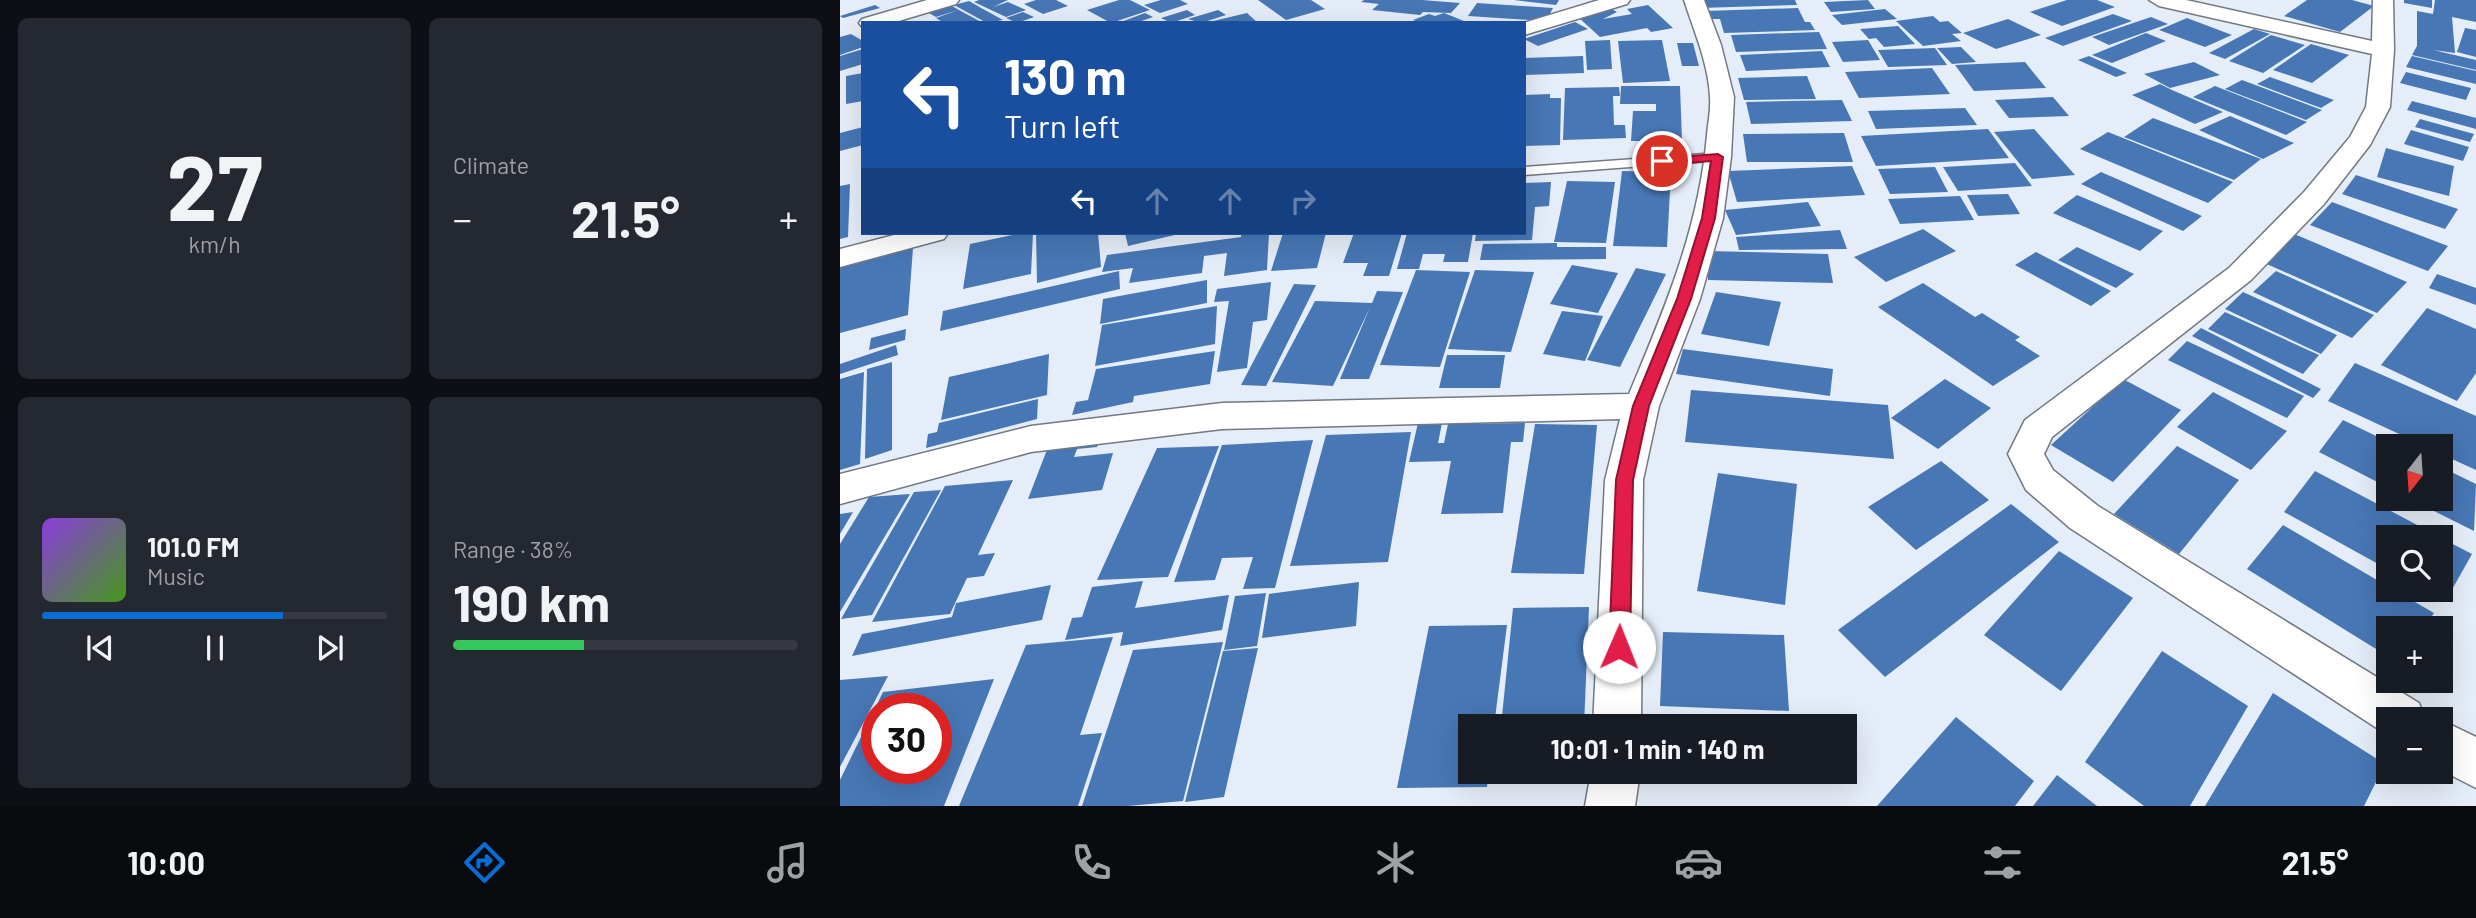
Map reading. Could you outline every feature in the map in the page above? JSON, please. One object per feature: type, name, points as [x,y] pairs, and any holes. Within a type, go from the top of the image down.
[{"type":"street","points":[[875,21],[949,0]]},
{"type":"street","points":[[1526,28],[1620,0]]},
{"type":"street","points":[[1618,714],[1624,480],[1641,406],[1684,299],[1705,229],[1718,157],[1722,97],[1710,45],[1695,0]]},
{"type":"street","points":[[2159,0],[2383,50]]},
{"type":"street","points":[[2383,0],[2383,50],[2378,107],[2361,139],[2314,198],[2240,274],[2038,429],[2026,454],[2039,480],[2084,517],[2383,707]]},
{"type":"street","points":[[840,258],[926,235]]},
{"type":"street","points":[[840,489],[1031,439],[1222,416],[1641,406]]},
{"type":"street","points":[[2453,750],[2476,764]]},
{"type":"street","points":[[1610,806],[1614,784]]},
{"type":"lane","points":[[1526,171],[1718,157]]},
{"type":"building","points":[[1008,0],[993,7],[1008,2],[1026,10],[1006,17],[974,2]]},
{"type":"building","points":[[1036,0],[1056,0],[1068,6],[1043,14],[1024,4]]},
{"type":"building","points":[[1119,0],[1130,0],[1150,10],[1117,21],[1107,21],[1087,10]]},
{"type":"building","points":[[1161,0],[1180,0],[1188,4],[1160,13],[1144,5]]},
{"type":"building","points":[[1258,0],[1311,0],[1325,9],[1286,20]]},
{"type":"building","points":[[1514,0],[1559,0],[1556,5]]},
{"type":"building","points":[[1698,0],[1795,0],[1797,5],[1700,8]]},
{"type":"building","points":[[1868,0],[1875,9],[1831,12],[1824,2]]},
{"type":"building","points":[[2067,0],[2097,0],[2115,7],[2062,26],[2030,12]]},
{"type":"building","points":[[2307,0],[2352,0],[2374,6],[2340,32],[2284,16]]},
{"type":"building","points":[[2404,0],[2432,0],[2432,8],[2404,3]]},
{"type":"building","points":[[2435,0],[2476,0],[2476,22],[2452,17],[2455,53],[2433,50],[2476,60],[2476,70],[2412,55],[2417,46],[2417,11],[2433,14]]},
{"type":"building","points":[[969,1],[1003,20],[983,21],[954,5]]},
{"type":"building","points":[[1361,2],[1460,3],[1451,13],[1423,12],[1420,15],[1372,10],[1379,4]]},
{"type":"building","points":[[1477,3],[1553,8],[1546,21],[1468,16]]},
{"type":"building","points":[[875,5],[880,8],[843,18],[840,16]]},
{"type":"building","points":[[1648,5],[1673,28],[1651,32],[1647,28],[1600,37],[1578,17],[1608,7],[1617,12],[1603,19],[1632,14],[1627,9]]},
{"type":"building","points":[[952,6],[979,21],[941,21],[936,18],[958,10],[936,17],[929,13]]},
{"type":"building","points":[[1798,8],[1805,22],[1810,22],[1815,30],[1724,33],[1720,19],[1708,19],[1705,11]]},
{"type":"building","points":[[1885,9],[1897,19],[1842,25],[1832,15]]},
{"type":"building","points":[[1187,10],[1195,15],[1177,21],[1161,18]]},
{"type":"building","points":[[1218,10],[1226,15],[1207,21],[1188,19]]},
{"type":"building","points":[[1023,12],[1034,17],[1023,21],[1006,18]]},
{"type":"building","points":[[1145,13],[1153,17],[1142,21],[1123,21]]},
{"type":"building","points":[[1247,13],[1256,21],[1213,21]]},
{"type":"building","points":[[1444,13],[1464,21],[1413,20],[1429,14],[1435,16]]},
{"type":"building","points":[[2113,14],[2132,21],[2063,46],[2045,38]]},
{"type":"building","points":[[1933,16],[1940,22],[1948,21],[1962,33],[1952,34],[1961,41],[1923,46],[1896,21]]},
{"type":"building","points":[[2151,17],[2168,24],[2109,45],[2092,37]]},
{"type":"building","points":[[2187,18],[2232,35],[2205,47],[2159,30]]},
{"type":"building","points":[[2008,19],[2041,35],[1996,49],[1963,33]]},
{"type":"building","points":[[1575,22],[1588,29],[1538,46],[1526,38]]},
{"type":"building","points":[[1898,26],[1915,44],[1884,47],[1876,38],[1869,39],[1860,29]]},
{"type":"building","points":[[2465,28],[2476,30],[2476,57],[2457,52]]},
{"type":"building","points":[[2254,29],[2270,34],[2225,59],[2209,53]]},
{"type":"building","points":[[1819,32],[1827,49],[1736,52],[1731,35]]},
{"type":"building","points":[[2146,33],[2166,41],[2112,63],[2092,55]]},
{"type":"building","points":[[851,34],[861,40],[861,48],[840,55],[840,37]]},
{"type":"building","points":[[2271,35],[2305,45],[2263,73],[2229,61]]},
{"type":"building","points":[[1610,40],[1612,69],[1587,70],[1585,41]]},
{"type":"building","points":[[1662,40],[1670,81],[1623,83],[1618,41]]},
{"type":"building","points":[[1868,40],[1880,60],[1843,62],[1832,42]]},
{"type":"building","points":[[1677,43],[1693,43],[1699,66],[1682,66]]},
{"type":"building","points":[[2311,44],[2349,55],[2312,83],[2273,70]]},
{"type":"building","points":[[1961,47],[1976,62],[1952,64],[1937,48]]},
{"type":"building","points":[[1935,48],[1947,65],[1888,67],[1878,50]]},
{"type":"building","points":[[861,50],[861,65],[840,71],[840,56]]},
{"type":"building","points":[[1822,51],[1830,67],[1746,71],[1740,55]]},
{"type":"building","points":[[1583,56],[1584,73],[1526,75],[1526,58]]},
{"type":"building","points":[[2089,56],[2127,73],[2116,77],[2078,60]]},
{"type":"building","points":[[2412,56],[2476,71],[2476,84],[2406,67]]},
{"type":"building","points":[[2025,62],[2046,88],[1974,91],[1955,65]]},
{"type":"building","points":[[2194,62],[2220,75],[2170,88],[2144,74]]},
{"type":"building","points":[[1932,68],[1950,94],[1859,98],[1845,72]]},
{"type":"building","points":[[2406,72],[2471,88],[2466,100],[2400,83]]},
{"type":"building","points":[[861,73],[861,101],[846,104],[846,76]]},
{"type":"building","points":[[1807,76],[1816,99],[1744,100],[1738,78]]},
{"type":"building","points":[[2270,77],[2334,100],[2321,108],[2257,84]]},
{"type":"building","points":[[2242,80],[2322,110],[2306,120],[2225,89]]},
{"type":"building","points":[[2160,84],[2223,112],[2195,124],[2132,95]]},
{"type":"building","points":[[1621,86],[1680,86],[1682,141],[1631,141],[1633,111],[1656,111],[1656,104],[1620,104]]},
{"type":"building","points":[[2215,86],[2307,122],[2286,135],[2193,97]]},
{"type":"building","points":[[1619,87],[1620,96],[1613,96],[1614,125],[1625,125],[1626,138],[1563,140],[1565,88]]},
{"type":"building","points":[[1550,94],[1550,98],[1561,98],[1560,145],[1526,146],[1526,95]]},
{"type":"building","points":[[2053,97],[2069,116],[2009,118],[1995,100]]},
{"type":"building","points":[[1842,100],[1852,121],[1751,124],[1746,102]]},
{"type":"building","points":[[2412,101],[2476,118],[2476,129],[2407,110]]},
{"type":"building","points":[[1965,108],[1977,125],[1876,129],[1868,111]]},
{"type":"building","points":[[2230,116],[2294,143],[2263,159],[2199,130]]},
{"type":"building","points":[[2153,118],[2261,159],[2234,180],[2124,137]]},
{"type":"building","points":[[2420,119],[2474,134],[2470,142],[2415,127]]},
{"type":"building","points":[[861,128],[861,146],[840,151],[840,133]]},
{"type":"building","points":[[1988,129],[2009,158],[1876,166],[1861,136]]},
{"type":"building","points":[[2034,129],[2075,175],[2032,179],[1994,132]]},
{"type":"building","points":[[2411,130],[2469,147],[2463,161],[2404,144]]},
{"type":"building","points":[[2108,132],[2233,182],[2208,203],[2080,149]]},
{"type":"building","points":[[1844,133],[1853,162],[1747,162],[1743,134]]},
{"type":"building","points":[[2386,148],[2454,166],[2449,196],[2377,177]]},
{"type":"building","points":[[2015,163],[2032,186],[1958,191],[1943,167]]},
{"type":"building","points":[[1852,166],[1865,195],[1737,202],[1728,171]]},
{"type":"building","points":[[1935,167],[1948,192],[1890,194],[1878,169]]},
{"type":"building","points":[[1622,171],[1671,172],[1667,247],[1613,246]]},
{"type":"building","points":[[2101,172],[2202,216],[2183,231],[2081,184]]},
{"type":"building","points":[[2356,175],[2458,209],[2445,229],[2342,194]]},
{"type":"building","points":[[1567,181],[1615,182],[1606,243],[1554,242]]},
{"type":"building","points":[[1551,182],[1549,206],[1535,207],[1532,240],[1475,241],[1476,235],[1526,235],[1526,183]]},
{"type":"building","points":[[850,184],[848,237],[840,239],[840,186]]},
{"type":"building","points":[[2008,194],[2020,214],[1978,216],[1967,195]]},
{"type":"building","points":[[2077,195],[2163,231],[2140,251],[2053,213]]},
{"type":"building","points":[[1960,196],[1974,220],[1900,224],[1888,199]]},
{"type":"building","points":[[1808,202],[1821,226],[1736,235],[1725,210]]},
{"type":"building","points":[[2332,202],[2448,246],[2428,271],[2310,225]]},
{"type":"building","points":[[1923,229],[1956,251],[1886,282],[1854,257]]},
{"type":"building","points":[[1840,230],[1847,249],[1739,250],[1736,237]]},
{"type":"building","points":[[2292,233],[2407,282],[2377,313],[2260,261]]},
{"type":"building","points":[[1013,235],[1033,235],[1031,274],[963,289],[970,244]]},
{"type":"building","points":[[1036,235],[1098,235],[1101,267],[1037,283]]},
{"type":"building","points":[[1125,235],[1175,235],[1128,246]]},
{"type":"building","points":[[1269,235],[1267,270],[1224,276],[1227,253],[1204,256],[1202,273],[1129,283],[1133,268],[1102,272],[1107,255]]},
{"type":"building","points":[[1282,235],[1325,235],[1317,268],[1271,271]]},
{"type":"building","points":[[1353,235],[1401,235],[1389,276],[1363,276],[1368,263],[1343,263]]},
{"type":"building","points":[[1406,235],[1473,235],[1468,262],[1443,262],[1445,254],[1423,254],[1419,269],[1397,269]]},
{"type":"building","points":[[1557,243],[1557,247],[1606,247],[1606,259],[1480,260],[1483,244]]},
{"type":"building","points":[[2077,247],[2134,274],[2116,288],[2058,260]]},
{"type":"building","points":[[913,248],[908,315],[840,333],[840,265]]},
{"type":"building","points":[[1708,251],[1828,254],[1833,283],[1708,280]]},
{"type":"building","points":[[2036,252],[2111,291],[2091,306],[2015,265]]},
{"type":"building","points":[[1572,265],[1618,273],[1598,313],[1550,304]]},
{"type":"building","points":[[1636,268],[1666,274],[1620,367],[1587,360]]},
{"type":"building","points":[[1416,270],[1470,272],[1440,367],[1380,365]]},
{"type":"building","points":[[1475,270],[1534,272],[1511,352],[1448,349]]},
{"type":"building","points":[[1119,271],[1120,289],[940,331],[943,311]]},
{"type":"building","points":[[2276,271],[2374,315],[2352,338],[2253,292]]},
{"type":"building","points":[[2437,274],[2476,288],[2476,305],[2429,288]]},
{"type":"building","points":[[1207,280],[1207,303],[1100,324],[1103,299]]},
{"type":"building","points":[[1271,282],[1267,320],[1253,322],[1247,368],[1217,372],[1229,301],[1214,302],[1217,289]]},
{"type":"building","points":[[1923,283],[1975,317],[1982,313],[2020,337],[2015,340],[2040,356],[1993,386],[1878,307]]},
{"type":"building","points":[[1294,284],[1316,285],[1266,386],[1241,385]]},
{"type":"building","points":[[1377,291],[1403,292],[1369,379],[1340,379],[1370,307],[1333,386],[1272,382],[1315,301],[1372,303]]},
{"type":"building","points":[[1716,292],[1781,302],[1769,346],[1701,334]]},
{"type":"building","points":[[2243,292],[2337,335],[2321,354],[2225,309]]},
{"type":"building","points":[[1217,306],[1215,344],[1095,366],[1102,325]]},
{"type":"building","points":[[2427,308],[2476,329],[2476,373],[2457,401],[2381,365]]},
{"type":"building","points":[[1562,311],[1603,316],[1585,361],[1543,354]]},
{"type":"building","points":[[2225,312],[2319,355],[2303,374],[2208,329]]},
{"type":"building","points":[[2201,328],[2321,389],[2313,398],[2192,336]]},
{"type":"building","points":[[906,329],[905,340],[869,350],[871,338]]},
{"type":"building","points":[[2187,341],[2304,396],[2287,418],[2168,360]]},
{"type":"building","points":[[896,345],[898,355],[840,374],[840,364]]},
{"type":"building","points":[[1683,349],[1833,369],[1830,396],[1676,374]]},
{"type":"building","points":[[1215,351],[1210,384],[1134,396],[1133,402],[1072,415],[1076,402],[1088,400],[1096,369]]},
{"type":"building","points":[[1049,354],[1047,395],[941,420],[949,377]]},
{"type":"building","points":[[1447,355],[1505,355],[1500,388],[1439,388]]},
{"type":"building","points":[[892,362],[892,450],[865,459],[867,369]]},
{"type":"building","points":[[2355,363],[2476,416],[2476,470],[2454,460],[2454,434],[2399,434],[2328,401]]},
{"type":"building","points":[[864,372],[860,464],[840,470],[840,379]]},
{"type":"building","points":[[1945,379],[1991,408],[1938,449],[1891,418]]},
{"type":"building","points":[[2123,379],[2181,410],[2113,482],[2051,445]]},
{"type":"building","points":[[1691,390],[1888,405],[1894,459],[1685,442]]},
{"type":"building","points":[[2213,392],[2287,431],[2251,470],[2177,427]]},
{"type":"building","points":[[1038,399],[1037,419],[926,448],[928,434],[937,432],[939,423]]},
{"type":"building","points":[[2343,420],[2376,436],[2376,481],[2319,452]]},
{"type":"building","points":[[1418,423],[1442,423],[1438,443],[1444,443],[1448,424],[1525,423],[1523,442],[1511,442],[1503,513],[1441,514],[1451,461],[1409,462]]},
{"type":"building","points":[[1535,424],[1597,425],[1584,574],[1511,573]]},
{"type":"building","points":[[1411,432],[1388,562],[1290,566],[1326,435]]},
{"type":"building","points":[[1101,436],[1097,447],[1077,449],[1074,457],[1113,453],[1102,490],[1028,499],[1050,442]]},
{"type":"building","points":[[1313,440],[1275,588],[1243,589],[1253,557],[1222,558],[1215,580],[1174,582],[1222,445]]},
{"type":"building","points":[[1219,446],[1168,577],[1097,580],[1157,448]]},
{"type":"building","points":[[2177,446],[2239,480],[2179,554],[2114,514]]},
{"type":"building","points":[[1941,461],[1989,500],[1916,550],[1868,507]]},
{"type":"building","points":[[2315,471],[2376,503],[2376,511],[2391,511],[2417,525],[2376,525],[2376,563],[2284,512]]},
{"type":"building","points":[[1718,473],[1797,484],[1785,605],[1697,591]]},
{"type":"building","points":[[2454,473],[2476,484],[2474,531],[2434,511],[2454,511]]},
{"type":"building","points":[[1013,480],[978,555],[995,553],[984,576],[967,578],[950,614],[872,622],[945,486]]},
{"type":"building","points":[[941,490],[872,615],[841,619],[914,492]]},
{"type":"building","points":[[910,494],[840,612],[840,544],[869,497]]},
{"type":"building","points":[[2011,504],[2059,542],[1885,677],[1838,630]]},
{"type":"building","points":[[853,512],[840,534],[840,514]]},
{"type":"building","points":[[2283,525],[2376,579],[2376,602],[2415,602],[2434,613],[2432,616],[2376,616],[2376,649],[2247,569]]},
{"type":"building","points":[[2453,544],[2472,554],[2453,588]]},
{"type":"building","points":[[2059,551],[2133,598],[2061,691],[1984,635]]},
{"type":"building","points":[[1143,581],[1135,608],[1229,595],[1222,630],[1120,646],[1123,632],[1065,640],[1072,618],[1082,617],[1092,587]]},
{"type":"building","points":[[1359,582],[1356,626],[1262,638],[1269,594]]},
{"type":"building","points":[[1051,585],[1042,620],[852,656],[862,634],[952,617],[956,603]]},
{"type":"building","points":[[1266,593],[1257,646],[1224,650],[1235,596]]},
{"type":"building","points":[[1589,607],[1585,714],[1502,714],[1513,608]]},
{"type":"building","points":[[1507,625],[1496,714],[1458,714],[1458,784],[1487,784],[1487,787],[1397,788],[1429,626]]},
{"type":"building","points":[[1663,632],[1784,635],[1789,711],[1660,706]]},
{"type":"building","points":[[1113,637],[1080,735],[1102,733],[1078,806],[959,806],[1026,645]]},
{"type":"building","points":[[1223,642],[1183,801],[1128,806],[1082,806],[1133,650]]},
{"type":"building","points":[[1258,648],[1224,797],[1185,802],[1223,651]]},
{"type":"building","points":[[2162,651],[2248,706],[2190,806],[2144,806],[2085,762]]},
{"type":"building","points":[[888,676],[879,693],[861,693],[861,727],[840,767],[840,680]]},
{"type":"building","points":[[994,679],[944,806],[840,806],[840,780],[861,737],[861,784],[952,784],[952,693],[883,693]]},
{"type":"building","points":[[2273,693],[2376,758],[2376,782],[2364,806],[2205,806]]},
{"type":"building","points":[[1956,717],[2034,781],[2015,806],[1877,806]]},
{"type":"building","points":[[2057,775],[2097,806],[2033,806]]},
{"type":"route","points":[[1619,647],[1624,480],[1641,406],[1684,299],[1709,218],[1718,157],[1662,161]]}]
